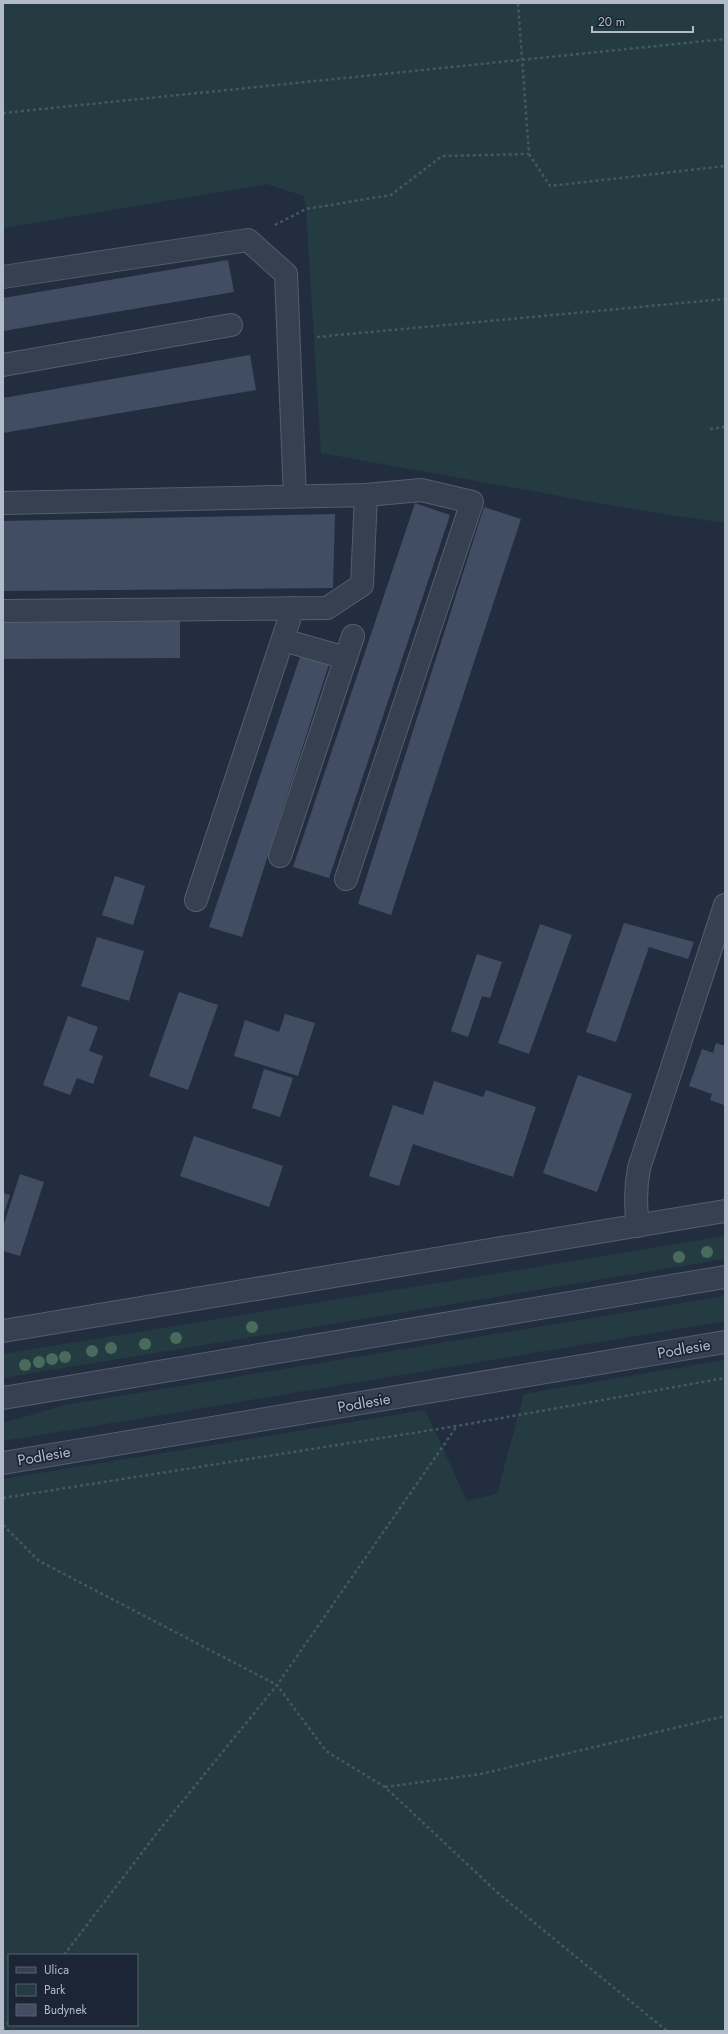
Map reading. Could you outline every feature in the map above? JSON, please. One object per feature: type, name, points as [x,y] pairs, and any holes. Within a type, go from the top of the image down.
[{"type":"street","points":[[3,277],[248,240],[286,274],[295,497]]},
{"type":"street","points":[[3,365],[231,325]]},
{"type":"street","points":[[3,503],[366,496],[421,490],[472,502],[346,879]]},
{"type":"street","points":[[3,611],[327,608],[362,585],[366,496]]},
{"type":"street","points":[[196,900],[293,608]]},
{"type":"street","points":[[280,856],[353,636]]},
{"type":"street","points":[[283,640],[346,658]]},
{"type":"street","points":[[638,1226],[635,1206],[635,1189],[639,1168],[725,905]]},
{"type":"street","points":[[3,1330],[725,1211]]},
{"type":"street","points":[[3,1398],[725,1277]]},
{"type":"street","name":"Podlesie","points":[[3,1463],[725,1342]]},
{"type":"path","points":[[518,3],[529,154],[550,186],[725,166]]},
{"type":"path","points":[[3,113],[725,38]]},
{"type":"path","points":[[248,240],[306,209],[391,195],[442,156],[529,154]]},
{"type":"path","points":[[288,341],[725,299]]},
{"type":"path","points":[[710,429],[725,427]]},
{"type":"path","points":[[3,1498],[457,1426],[725,1378]]},
{"type":"path","points":[[65,1954],[160,1829],[277,1685],[457,1426]]},
{"type":"path","points":[[3,1525],[40,1561],[277,1685],[326,1751],[385,1787],[499,1894],[667,2031]]},
{"type":"path","points":[[385,1787],[481,1774],[725,1716]]},
{"type":"green space","points":[[3,3],[725,3],[725,523],[626,508],[321,453],[304,196],[267,184],[3,228]]},
{"type":"green space","points":[[725,1236],[725,1259],[3,1378],[3,1354]]},
{"type":"green space","points":[[725,1296],[725,1321],[3,1441],[3,1423],[65,1405]]},
{"type":"green space","points":[[725,1360],[725,2031],[3,2031],[3,1479],[425,1410],[467,1501],[497,1494],[524,1394]]},
{"type":"building","points":[[228,260],[234,292],[3,331],[3,298]]},
{"type":"building","points":[[250,355],[256,390],[3,433],[3,398]]},
{"type":"building","points":[[415,503],[450,515],[329,878],[293,867]]},
{"type":"building","points":[[484,507],[521,519],[391,915],[358,904]]},
{"type":"building","points":[[335,514],[333,588],[3,591],[3,521]]},
{"type":"building","points":[[180,619],[180,658],[3,659],[3,621]]},
{"type":"building","points":[[301,654],[329,664],[242,937],[209,927]]},
{"type":"building","points":[[115,876],[145,886],[133,925],[102,915]]},
{"type":"building","points":[[624,923],[694,942],[688,959],[649,947],[616,1042],[586,1032]]},
{"type":"building","points":[[540,924],[572,935],[529,1054],[498,1043]]},
{"type":"building","points":[[97,937],[144,951],[129,1001],[81,986]]},
{"type":"building","points":[[477,954],[502,962],[490,998],[482,996],[468,1037],[451,1031]]},
{"type":"building","points":[[179,992],[218,1005],[188,1090],[149,1076]]},
{"type":"building","points":[[285,1014],[315,1023],[298,1076],[234,1056],[245,1020],[279,1032]]},
{"type":"building","points":[[68,1016],[98,1027],[89,1051],[103,1056],[93,1084],[77,1078],[70,1095],[43,1085]]},
{"type":"building","points":[[716,1043],[725,1046],[724,1105],[710,1100],[712,1094],[689,1086],[702,1049],[713,1053]]},
{"type":"building","points":[[264,1069],[293,1078],[280,1117],[252,1108]]},
{"type":"building","points":[[578,1075],[632,1094],[597,1192],[543,1173]]},
{"type":"building","points":[[434,1081],[483,1097],[486,1090],[536,1107],[513,1177],[413,1144],[399,1186],[369,1176],[393,1105],[423,1115]]},
{"type":"building","points":[[194,1136],[283,1166],[269,1207],[180,1176]]},
{"type":"building","points":[[20,1174],[44,1182],[20,1256],[3,1251],[3,1227]]},
{"type":"building","points":[[3,1193],[10,1195],[3,1216]]}]
